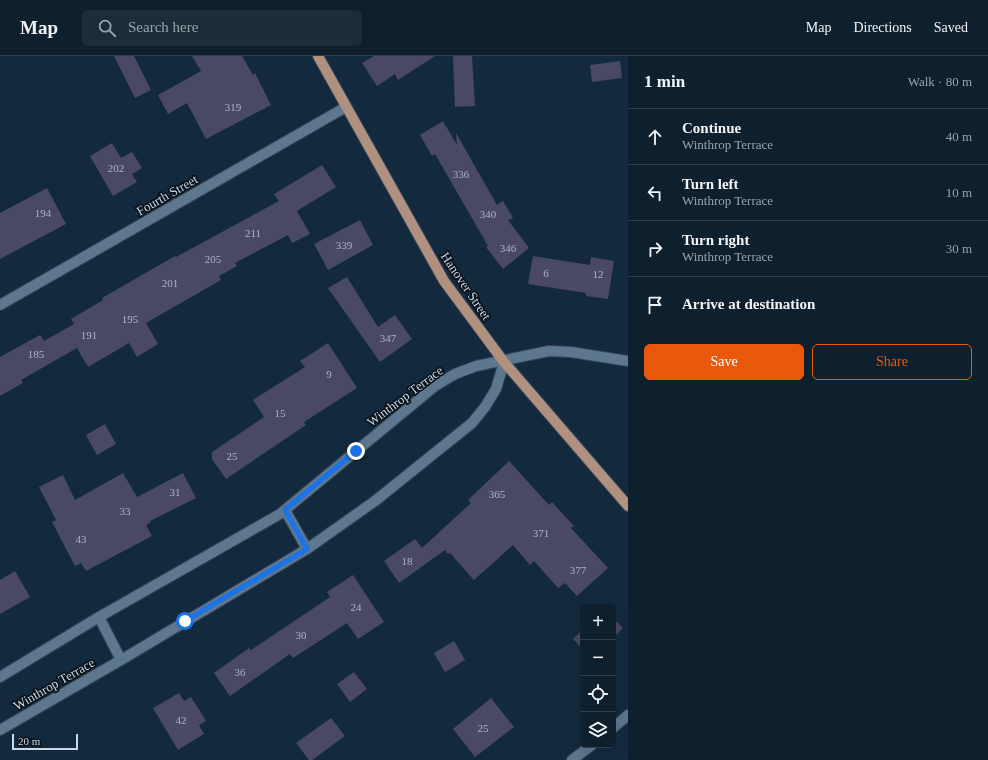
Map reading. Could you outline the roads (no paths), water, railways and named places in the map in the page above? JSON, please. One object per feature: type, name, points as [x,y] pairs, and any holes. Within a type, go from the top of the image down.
[{"type":"main road","name":"Hanover Street","points":[[318,56],[444,281],[504,362],[628,506]]},
{"type":"street","name":"Fourth Street","points":[[0,304],[346,107]]},
{"type":"street","points":[[504,362],[527,355],[549,352],[571,352],[628,361]]},
{"type":"street","name":"Winthrop Terrace","points":[[0,677],[99,617],[285,510],[435,386],[455,374],[476,366],[504,362],[496,389],[485,407],[472,422],[375,501],[307,549],[0,730]]},
{"type":"street","points":[[285,510],[307,549]]},
{"type":"street","points":[[99,617],[121,660]]},
{"type":"street","points":[[616,725],[628,715]]},
{"type":"street","points":[[572,760],[588,748]]}]
